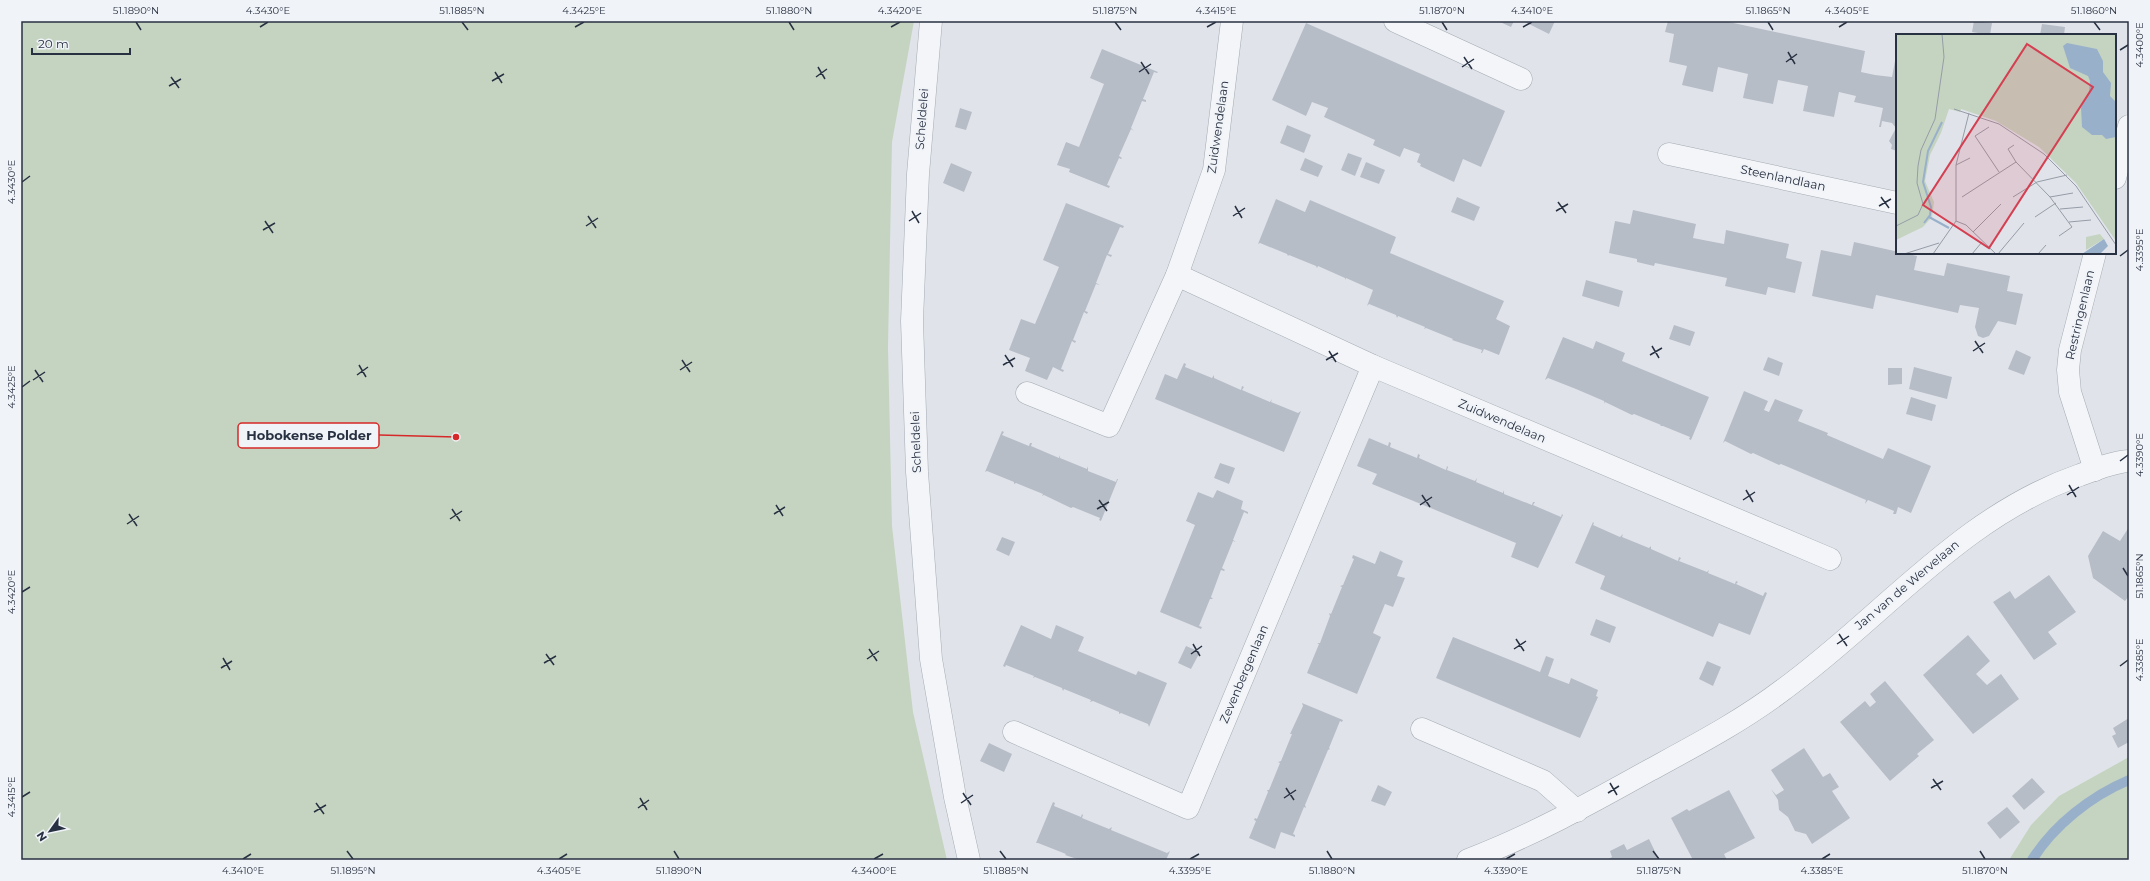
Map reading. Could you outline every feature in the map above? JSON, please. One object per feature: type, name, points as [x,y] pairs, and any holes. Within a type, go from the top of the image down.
[{"type":"street","name":"Scheldelei","points":[[931,21],[927,53],[918,174],[912,320],[917,472],[931,659],[955,797],[969,860]]},
{"type":"street","name":"Zuidwendelaan","points":[[1027,392],[1109,426],[1177,275],[1214,170],[1232,21]]},
{"type":"street","points":[[1395,21],[1521,79]]},
{"type":"street","points":[[2116,174],[2129,126]]},
{"type":"street","name":"Steenlandlaan","points":[[1669,154],[1896,203]]},
{"type":"street","name":"Restringenlaan","points":[[2095,254],[2070,350],[2068,370],[2070,392],[2095,470]]},
{"type":"street","name":"Zuidwendelaan","points":[[1177,275],[1372,366],[1830,559]]},
{"type":"street","name":"Zevenbergenlaan","points":[[1014,732],[1188,808],[1372,366]]},
{"type":"street","name":"Jan van de Wervelaan","points":[[1468,860],[1577,811],[1732,725],[1785,689],[1963,538],[1998,513],[2056,484],[2095,470],[2129,461]]},
{"type":"street","points":[[1422,729],[1543,781],[1577,811]]},
{"type":"green space","points":[[21,21],[914,21],[892,142],[888,347],[892,526],[913,712],[947,860],[21,860]]},
{"type":"green space","points":[[2129,757],[2129,860],[2009,860],[2031,825],[2059,796]]},
{"type":"building","points":[[1498,21],[1514,21],[1511,27]]},
{"type":"building","points":[[1523,21],[1555,21],[1549,34]]},
{"type":"building","points":[[1668,21],[1724,21],[1865,51],[1861,72],[1892,77],[1895,61],[1896,128],[1892,123],[1882,121],[1881,127],[1879,127],[1883,108],[1854,102],[1856,96],[1839,92],[1834,117],[1803,111],[1808,86],[1778,80],[1773,104],[1743,98],[1748,74],[1718,67],[1713,92],[1682,85],[1687,66],[1669,62],[1674,34],[1665,32]]},
{"type":"building","points":[[1974,21],[1992,23],[1990,34],[1972,32]]},
{"type":"building","points":[[1306,23],[1505,111],[1481,167],[1463,159],[1454,182],[1420,166],[1421,164],[1417,162],[1420,154],[1404,148],[1400,157],[1373,145],[1375,140],[1324,117],[1328,108],[1312,102],[1306,116],[1272,100]]},
{"type":"building","points":[[2042,24],[2065,27],[2064,34],[2040,34]]},
{"type":"building","points":[[1102,49],[1158,72],[1154,72],[1143,99],[1146,100],[1146,102],[1142,101],[1131,128],[1134,131],[1131,129],[1119,156],[1122,158],[1119,158],[1107,185],[1110,186],[1109,188],[1069,172],[1070,169],[1057,165],[1066,142],[1079,147],[1104,84],[1090,78]]},
{"type":"building","points":[[960,108],[972,112],[966,130],[955,127]]},
{"type":"building","points":[[1287,125],[1311,135],[1304,153],[1280,143]]},
{"type":"building","points":[[1896,128],[1896,151],[1891,149],[1892,145],[1889,141]]},
{"type":"building","points":[[1348,153],[1362,158],[1355,176],[1341,170]]},
{"type":"building","points":[[1305,158],[1323,166],[1318,177],[1300,170]]},
{"type":"building","points":[[1366,162],[1385,170],[1379,184],[1360,177]]},
{"type":"building","points":[[951,163],[972,172],[964,192],[943,183]]},
{"type":"building","points":[[1457,197],[1480,207],[1474,221],[1451,212]]},
{"type":"building","points":[[1276,199],[1305,212],[1310,200],[1396,237],[1390,253],[1504,301],[1496,319],[1510,326],[1499,355],[1484,349],[1481,353],[1482,350],[1452,340],[1453,339],[1426,328],[1424,329],[1425,327],[1398,316],[1397,318],[1396,315],[1369,304],[1367,306],[1373,290],[1346,278],[1345,280],[1345,278],[1318,266],[1317,268],[1316,266],[1289,255],[1288,256],[1287,254],[1260,243],[1258,244]]},
{"type":"building","points":[[1066,203],[1124,226],[1123,228],[1120,227],[1108,254],[1112,255],[1111,257],[1107,255],[1096,283],[1100,285],[1096,284],[1085,311],[1088,312],[1087,314],[1084,312],[1073,340],[1076,341],[1075,343],[1072,341],[1061,369],[1064,370],[1063,372],[1053,367],[1047,380],[1025,371],[1030,358],[1009,350],[1021,319],[1035,324],[1059,267],[1043,260]]},
{"type":"building","points":[[1633,210],[1696,224],[1693,238],[1724,244],[1726,230],[1789,244],[1786,258],[1802,262],[1795,293],[1768,287],[1766,295],[1725,286],[1727,278],[1655,263],[1654,266],[1637,262],[1637,259],[1609,253],[1615,221],[1630,224]]},
{"type":"building","points":[[1854,242],[1896,251],[1896,254],[1917,256],[1914,270],[1944,276],[1947,263],[2010,276],[2007,291],[2023,294],[2016,325],[1998,321],[1989,336],[1983,338],[1978,336],[1975,327],[1979,308],[1960,305],[1958,313],[1876,295],[1873,309],[1812,296],[1821,250],[1851,256]]},
{"type":"building","points":[[1586,280],[1623,291],[1619,307],[1582,296]]},
{"type":"building","points":[[1674,325],[1695,332],[1690,346],[1669,339]]},
{"type":"building","points":[[1563,337],[1593,349],[1596,341],[1625,353],[1622,361],[1709,397],[1691,440],[1689,439],[1690,437],[1660,426],[1661,425],[1634,414],[1632,415],[1605,402],[1605,404],[1604,401],[1576,389],[1548,378],[1545,380]]},
{"type":"building","points":[[2016,350],[2031,357],[2024,375],[2008,369]]},
{"type":"building","points":[[1768,357],[1783,363],[1779,376],[1763,370]]},
{"type":"building","points":[[1184,363],[1186,364],[1185,367],[1212,378],[1214,375],[1214,378],[1241,390],[1242,386],[1244,387],[1242,390],[1270,402],[1272,399],[1271,402],[1298,413],[1301,411],[1284,452],[1155,399],[1165,374],[1177,379]]},
{"type":"building","points":[[1914,367],[1952,377],[1947,399],[1909,389]]},
{"type":"building","points":[[1888,368],[1902,368],[1902,384],[1888,385]]},
{"type":"building","points":[[1744,391],[1768,401],[1764,410],[1769,412],[1775,399],[1803,410],[1798,421],[1828,433],[1827,435],[1883,459],[1888,448],[1931,466],[1911,513],[1898,507],[1896,514],[1893,514],[1894,511],[1868,500],[1865,504],[1866,500],[1781,464],[1779,465],[1753,453],[1751,454],[1725,441],[1723,443]]},
{"type":"building","points":[[1911,397],[1936,405],[1932,421],[1906,414]]},
{"type":"building","points":[[1002,431],[1004,432],[1002,435],[1029,446],[1030,443],[1032,443],[1031,446],[1059,458],[1060,455],[1060,458],[1087,469],[1088,466],[1088,471],[1116,482],[1118,479],[1101,521],[1099,520],[1100,518],[1073,507],[1071,508],[1044,495],[1042,496],[1043,494],[1016,483],[1014,484],[1014,482],[987,471],[985,472]]},
{"type":"building","points":[[1369,438],[1388,446],[1389,442],[1391,443],[1390,447],[1417,458],[1418,454],[1420,455],[1419,458],[1446,470],[1447,466],[1447,470],[1475,481],[1477,478],[1476,482],[1503,493],[1504,490],[1504,494],[1532,505],[1533,502],[1535,502],[1533,505],[1561,517],[1562,514],[1563,515],[1538,568],[1511,557],[1516,543],[1372,484],[1377,474],[1357,466]]},
{"type":"building","points":[[1220,463],[1235,468],[1229,484],[1214,478]]},
{"type":"building","points":[[1217,490],[1243,501],[1241,509],[1248,512],[1248,514],[1244,512],[1233,540],[1236,542],[1233,541],[1222,568],[1225,570],[1221,570],[1211,597],[1213,599],[1210,599],[1199,626],[1202,627],[1201,629],[1160,612],[1195,525],[1186,521],[1198,492],[1213,498]]},
{"type":"building","points":[[1593,522],[1593,525],[1620,537],[1623,534],[1622,537],[1649,548],[1651,546],[1651,549],[1678,561],[1679,557],[1681,558],[1679,561],[1707,572],[1709,570],[1708,573],[1735,584],[1736,581],[1738,582],[1736,584],[1763,596],[1765,592],[1767,593],[1750,635],[1719,623],[1713,637],[1600,589],[1605,576],[1575,563]]},
{"type":"building","points":[[2129,527],[2129,596],[2125,601],[2093,578],[2088,556],[2103,531],[2120,541]]},
{"type":"building","points":[[1002,537],[1015,542],[1009,556],[996,550]]},
{"type":"building","points":[[1380,551],[1403,561],[1397,576],[1405,578],[1393,607],[1385,604],[1373,633],[1381,637],[1357,694],[1307,673],[1319,644],[1317,643],[1320,643],[1330,616],[1329,613],[1331,614],[1342,587],[1340,586],[1343,585],[1354,559],[1352,558],[1353,555],[1375,564]]},
{"type":"building","points":[[2049,575],[2076,612],[2048,632],[2057,644],[2034,660],[1993,602],[2010,591],[2015,599]]},
{"type":"building","points":[[1596,619],[1616,627],[1610,643],[1590,635]]},
{"type":"building","points":[[1021,625],[1051,639],[1056,625],[1084,637],[1078,651],[1136,675],[1138,671],[1167,683],[1149,727],[1148,724],[1121,713],[1119,714],[1119,712],[1093,701],[1090,702],[1091,700],[1064,689],[1063,691],[1062,688],[1035,677],[1033,678],[1034,676],[1006,665],[1005,667],[1003,666]]},
{"type":"building","points":[[1968,635],[1990,661],[1976,674],[1987,685],[2001,674],[2019,699],[1973,734],[1923,675]]},
{"type":"building","points":[[1453,637],[1540,672],[1546,656],[1554,659],[1548,676],[1569,684],[1571,678],[1598,690],[1596,696],[1598,697],[1580,738],[1436,678]]},
{"type":"building","points":[[1186,646],[1200,652],[1191,669],[1178,663]]},
{"type":"building","points":[[1707,661],[1721,667],[1713,686],[1699,679]]},
{"type":"building","points":[[1885,681],[1934,740],[1917,754],[1919,756],[1890,781],[1840,722],[1865,701],[1870,707],[1876,702],[1870,694]]},
{"type":"building","points":[[1302,703],[1343,720],[1342,722],[1340,721],[1329,748],[1330,749],[1328,750],[1305,805],[1306,808],[1304,807],[1293,834],[1295,837],[1281,832],[1275,849],[1249,838],[1256,821],[1254,820],[1255,818],[1257,819],[1268,792],[1267,790],[1269,790],[1280,763],[1278,762],[1281,761],[1292,734],[1290,734],[1303,706]]},
{"type":"building","points":[[2129,718],[2129,742],[2118,748],[2112,736],[2116,734],[2113,728]]},
{"type":"building","points":[[989,743],[1012,754],[1004,772],[980,761]]},
{"type":"building","points":[[1804,748],[1823,777],[1830,773],[1839,787],[1832,791],[1850,818],[1812,844],[1806,834],[1795,831],[1788,817],[1779,810],[1778,800],[1771,789],[1776,795],[1784,790],[1771,770]]},
{"type":"building","points":[[2032,778],[2045,792],[2024,810],[2012,796]]},
{"type":"building","points":[[1378,785],[1392,792],[1385,806],[1371,801]]},
{"type":"building","points":[[1729,790],[1755,838],[1724,854],[1727,860],[1693,860],[1671,818],[1687,809],[1689,811]]},
{"type":"building","points":[[1053,802],[1055,803],[1054,806],[1081,817],[1082,814],[1082,818],[1109,829],[1112,827],[1111,830],[1167,853],[1170,851],[1166,860],[1080,860],[1036,843]]},
{"type":"building","points":[[2007,807],[2020,822],[2000,839],[1987,823]]},
{"type":"building","points":[[1649,839],[1659,860],[1607,860],[1612,857],[1610,851],[1624,844],[1627,850]]},
{"type":"waterway","points":[[2032,860],[2051,835],[2074,813],[2101,794],[2129,780]]},
{"type":"place","name":"Hobokense Polder","points":[[456,437]]}]
